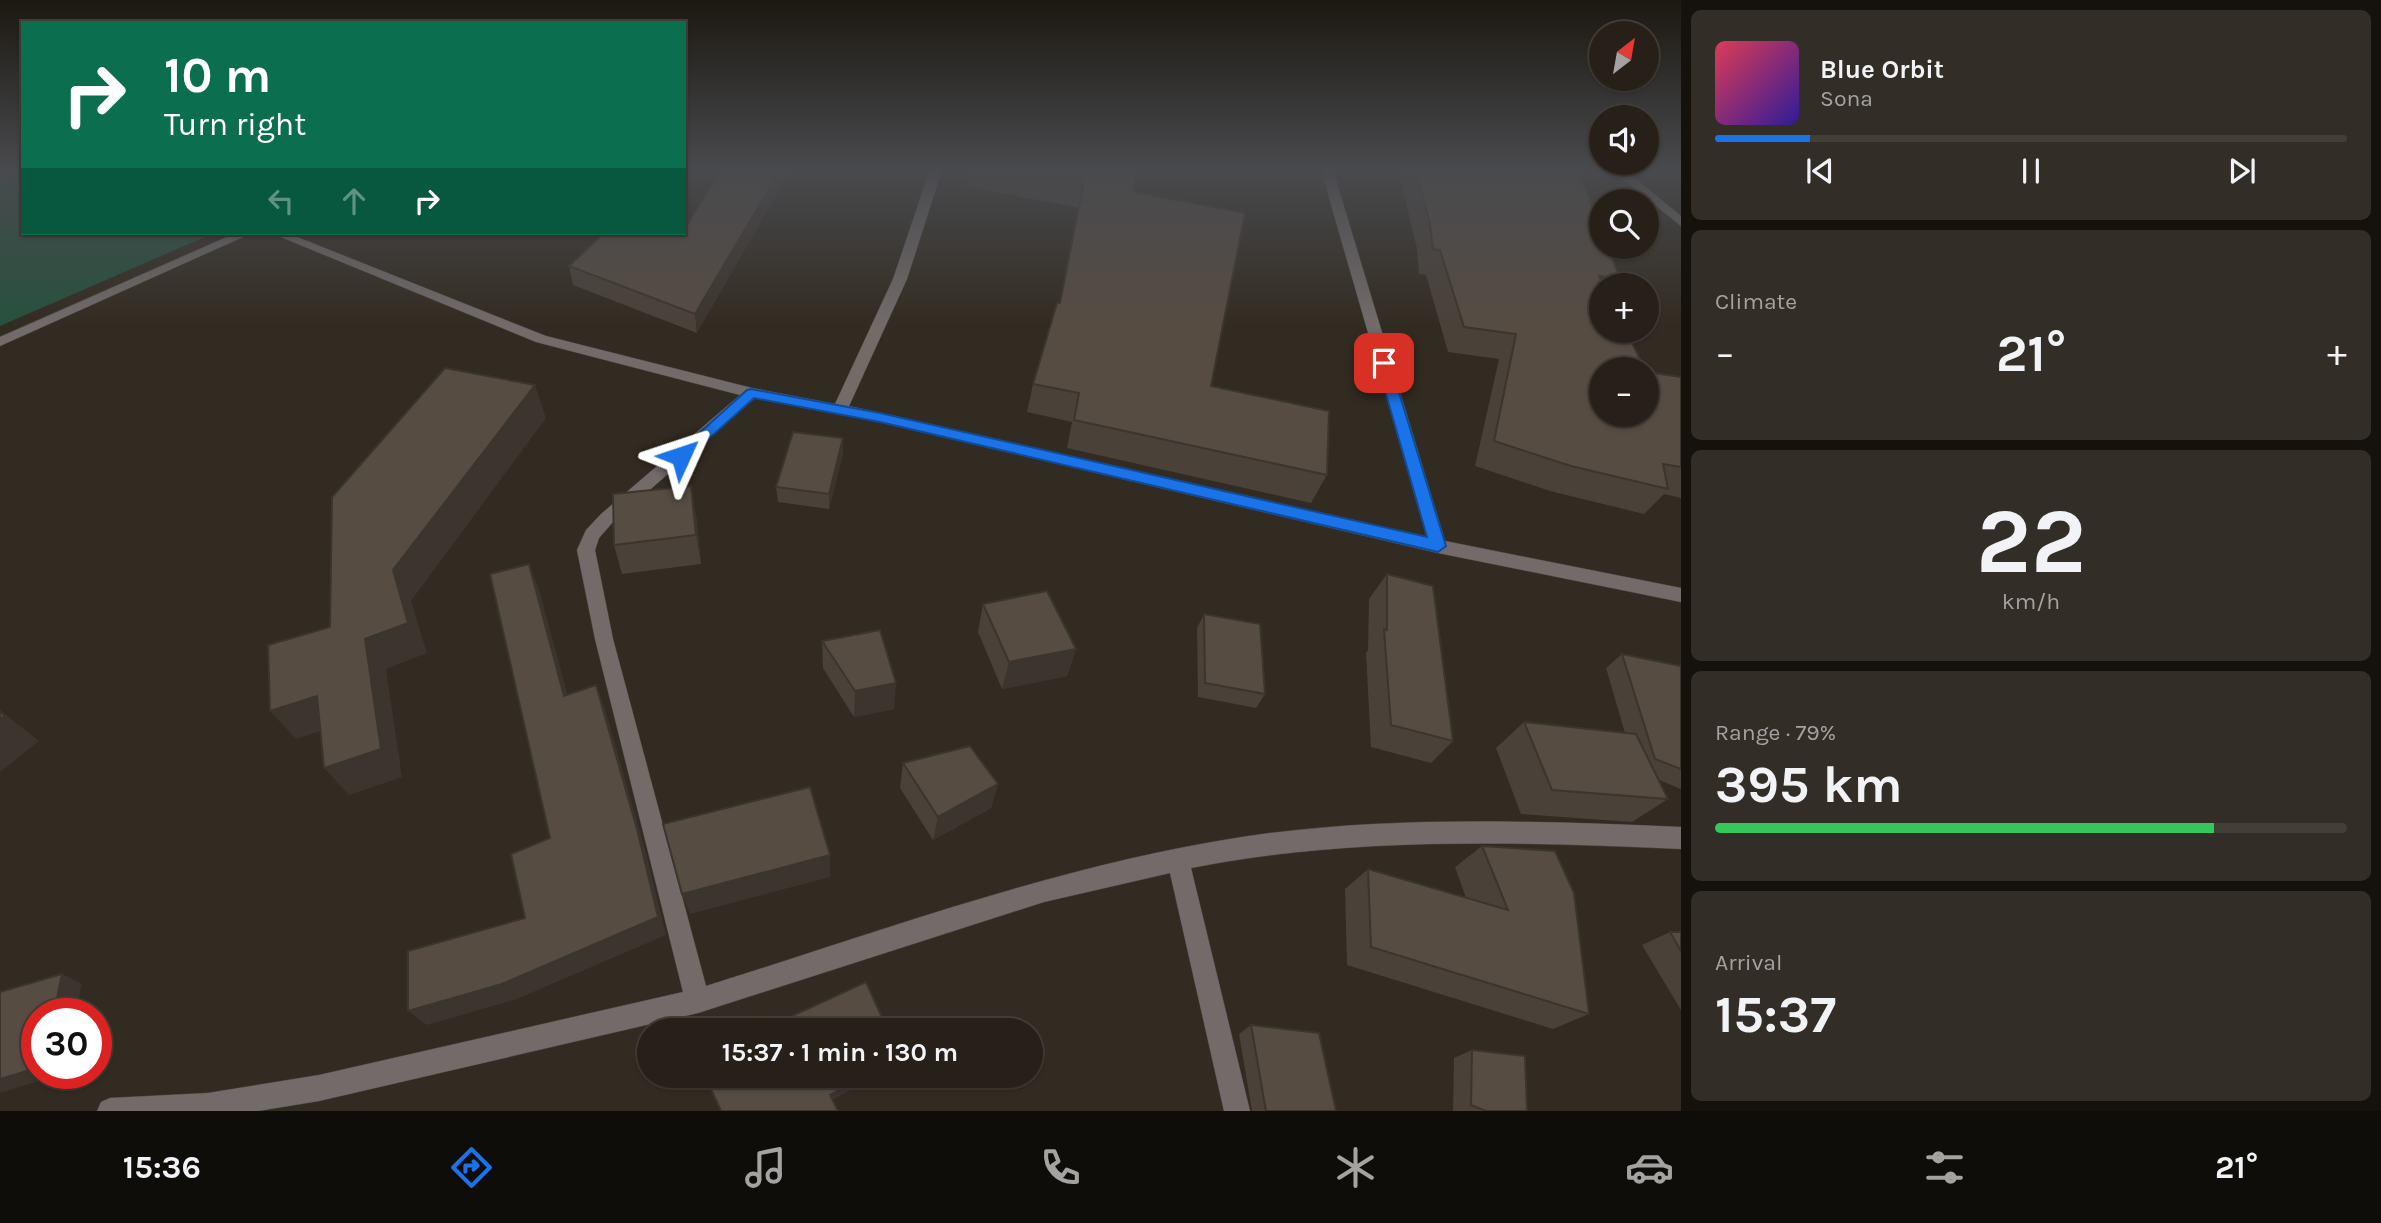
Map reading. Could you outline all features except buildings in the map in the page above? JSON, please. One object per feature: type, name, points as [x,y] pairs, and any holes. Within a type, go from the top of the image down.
[{"type":"street","points":[[840,410],[900,279],[919,222]]},
{"type":"street","points":[[1342,222],[1438,546]]},
{"type":"street","points":[[0,342],[241,235]]},
{"type":"street","points":[[282,235],[541,339],[751,393],[840,410],[1438,546],[1681,595]]},
{"type":"street","points":[[698,1001],[604,639],[586,550],[592,535],[607,518],[751,393]]},
{"type":"street","points":[[110,1111],[211,1109],[318,1088],[698,1001],[1044,891],[1236,847],[1332,835],[1437,830],[1681,838]]},
{"type":"street","points":[[1178,860],[1237,1111]]},
{"type":"green space","points":[[0,222],[21,222],[21,235],[209,235],[0,326]]},
{"type":"route","points":[[681,456],[751,393],[880,417],[1438,546],[1384,363]]}]
